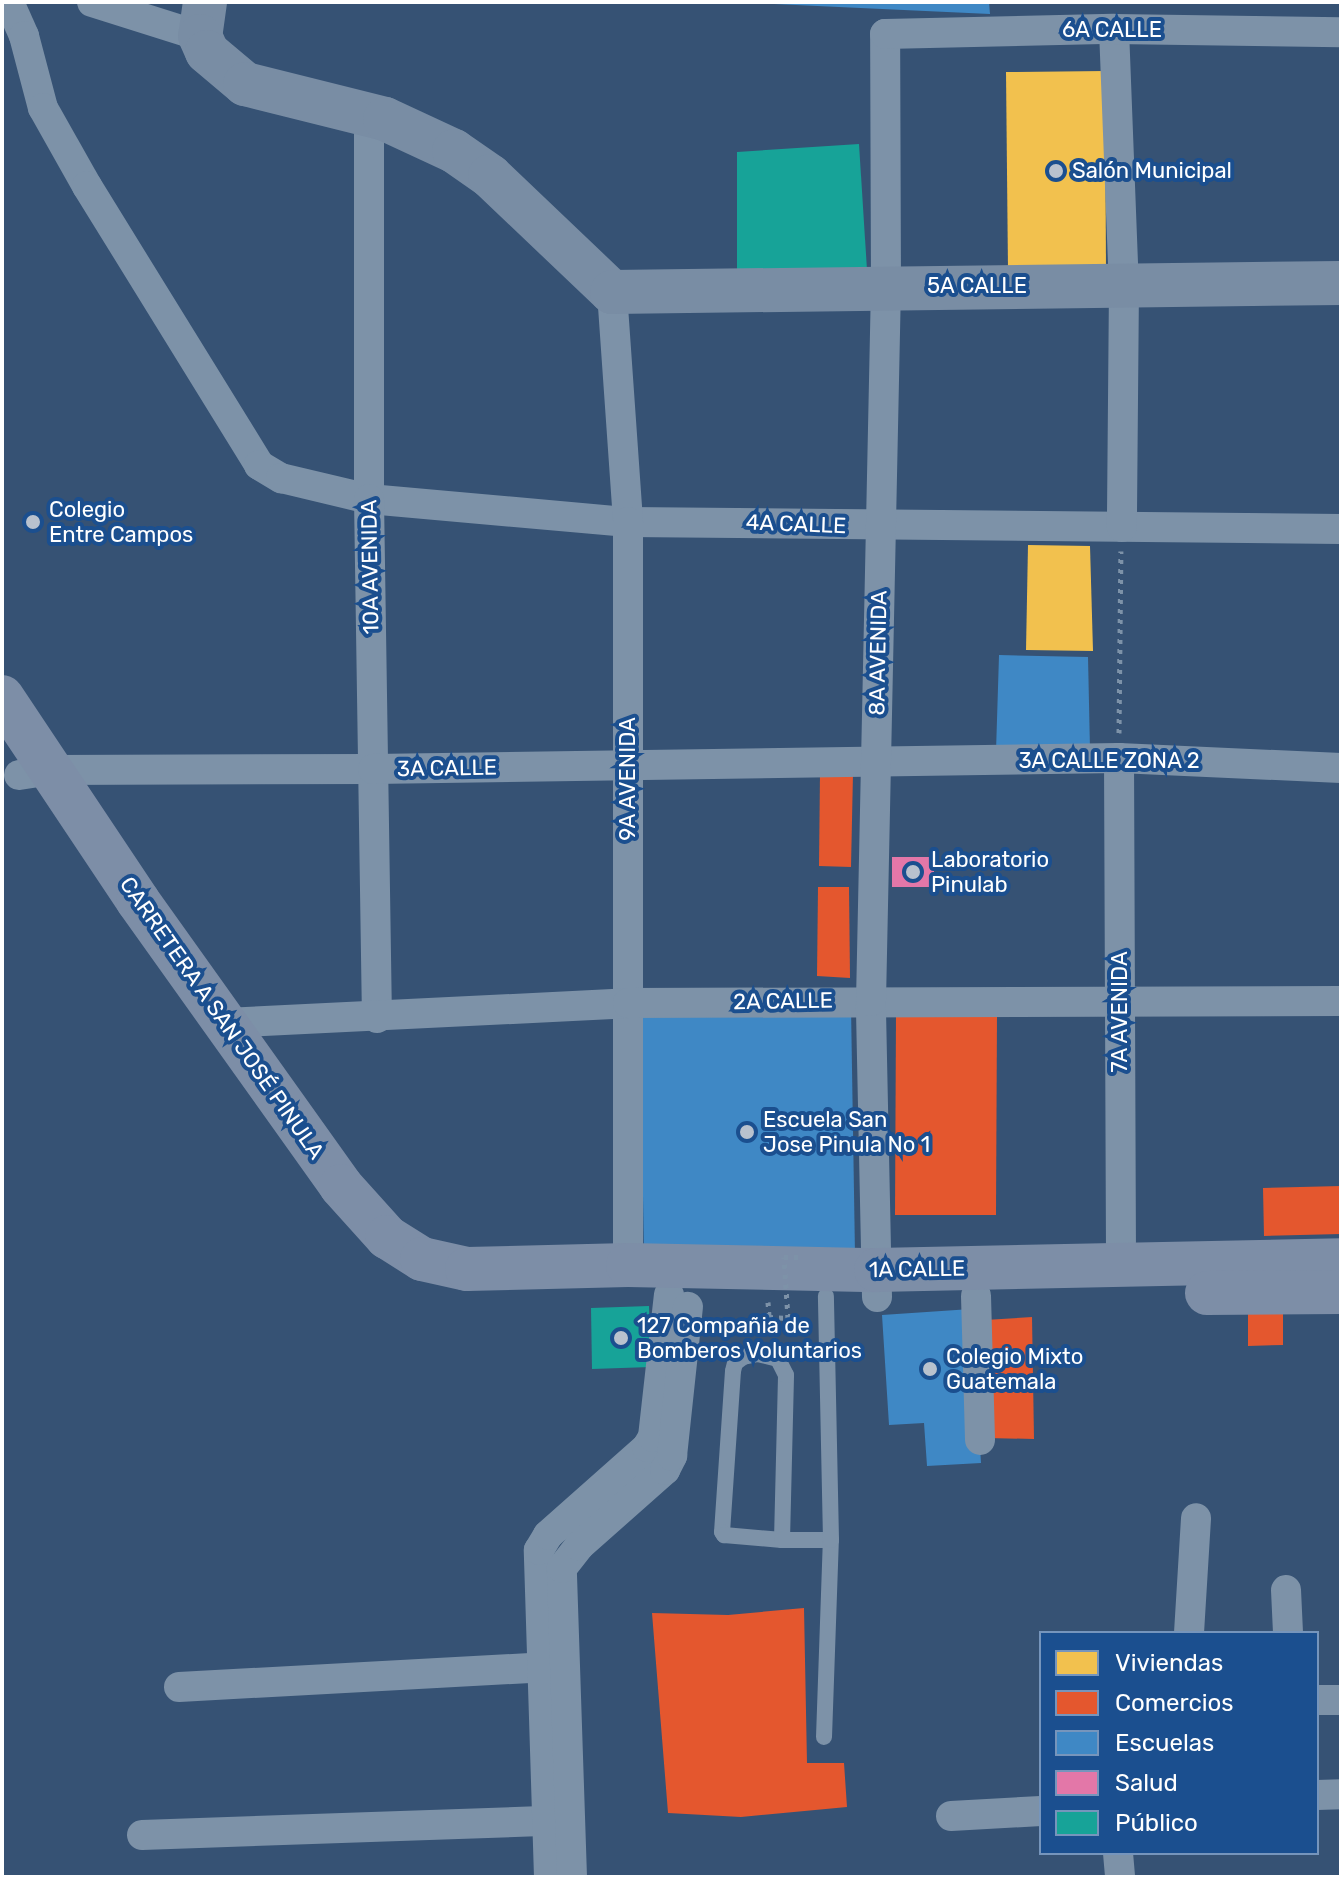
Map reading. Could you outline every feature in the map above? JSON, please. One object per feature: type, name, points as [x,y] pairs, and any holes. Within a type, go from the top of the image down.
[{"type":"main road","name":"CARRETERA A SAN JOSÉ PINULA","points":[[2,697],[24,765],[116,917],[351,1241],[377,1265],[414,1284],[445,1292],[493,1280]]},
{"type":"main road","name":"CARRETERA A SAN JOSÉ PINULA","points":[[24,765],[138,901],[349,1196],[387,1237],[435,1265],[493,1280]]},
{"type":"main road","name":"1A CALLE","points":[[976,1282],[1121,1265],[1341,1260]]},
{"type":"main road","name":"1A CALLE","points":[[493,1280],[628,1265],[877,1284],[976,1282],[1341,1292]]},
{"type":"main road","name":"1A CALLE","points":[[493,1280],[680,1295],[769,1306],[877,1284]]},
{"type":"street","name":"4A CALLE","points":[[9,2],[24,36],[43,108],[87,186],[259,465],[281,478],[369,499],[628,522],[1341,529]]},
{"type":"street","points":[[92,2],[202,19],[207,52],[245,84],[369,115],[419,133],[490,176],[612,292]]},
{"type":"street","points":[[1114,29],[1124,285],[1122,527]]},
{"type":"street","name":"6A CALLE","points":[[886,35],[888,31],[1114,29],[1341,32]]},
{"type":"street","name":"8A AVENIDA","points":[[877,1284],[871,1001],[886,287],[886,35]]},
{"type":"street","name":"10A AVENIDA","points":[[369,115],[369,499],[377,1018]]},
{"type":"street","name":"5A CALLE","points":[[612,292],[1341,283]]},
{"type":"street","name":"9A AVENIDA","points":[[612,292],[628,522],[628,1265]]},
{"type":"street","name":"3A CALLE ZONA 2","points":[[876,764],[1119,758],[1341,768]]},
{"type":"street","name":"7A AVENIDA","points":[[1119,758],[1121,1265]]},
{"type":"street","name":"3A CALLE","points":[[24,765],[373,769],[876,764]]},
{"type":"street","name":"2A CALLE","points":[[225,1023],[377,1018],[628,1003],[1341,1001]]},
{"type":"street","points":[[976,1282],[980,1440]]},
{"type":"street","points":[[572,1877],[560,1819],[543,1667],[539,1550],[548,1535],[647,1447],[653,1437],[680,1295]]},
{"type":"street","points":[[549,1877],[560,1819],[562,1568],[579,1546],[665,1470],[672,1456],[680,1295]]},
{"type":"street","points":[[1189,1631],[1196,1518]]},
{"type":"street","points":[[1286,1590],[1288,1631]]},
{"type":"street","points":[[179,1687],[543,1667]]},
{"type":"street","points":[[1319,1700],[1341,1700]]},
{"type":"street","points":[[1319,1795],[1341,1794]]},
{"type":"street","points":[[951,1816],[1039,1811]]},
{"type":"street","points":[[142,1835],[560,1819]]},
{"type":"street","points":[[1118,1855],[1120,1877]]},
{"type":"lane","points":[[824,1737],[831,1540],[826,1296]]},
{"type":"lane","points":[[782,1540],[786,1375],[778,1359],[758,1354],[743,1357],[735,1363],[733,1371],[722,1532],[724,1535],[782,1540],[831,1540]]},
{"type":"path","points":[[1119,758],[1122,527]]},
{"type":"path","points":[[769,1306],[788,1318],[784,1257],[802,1257]]},
{"type":"building: Viviendas","name":"Salón Municipal","points":[[1105,71],[1106,269],[1008,271],[1006,72]]},
{"type":"building: Viviendas","points":[[1028,545],[1090,546],[1093,651],[1026,650]]},
{"type":"building: Comercios","points":[[820,773],[853,773],[851,867],[819,866]]},
{"type":"building: Comercios","points":[[818,887],[849,887],[850,978],[817,976]]},
{"type":"building: Comercios","points":[[896,1013],[997,1014],[996,1215],[895,1215]]},
{"type":"building: Comercios","points":[[1341,1186],[1341,1234],[1264,1236],[1263,1188]]},
{"type":"building: Comercios","points":[[1248,1306],[1283,1306],[1283,1345],[1248,1346]]},
{"type":"building: Comercios","points":[[1032,1317],[1034,1439],[987,1438],[985,1320]]},
{"type":"building: Comercios","points":[[804,1608],[807,1763],[844,1763],[847,1807],[741,1817],[668,1813],[652,1613],[728,1615]]},
{"type":"building: Escuelas","points":[[989,2],[990,14],[774,4]]},
{"type":"building: Escuelas","points":[[999,655],[1088,657],[1090,750],[996,752]]},
{"type":"building: Escuelas","name":"Escuela San Jose Pinula No 1","points":[[851,1007],[855,1254],[644,1257],[640,1010]]},
{"type":"building: Escuelas","name":"Colegio Mixto Guatemala","points":[[971,1309],[981,1463],[927,1466],[924,1423],[889,1425],[882,1315]]},
{"type":"building: Salud","name":"Laboratorio Pinulab","points":[[892,857],[934,857],[934,887],[892,887]]},
{"type":"building: Público","points":[[859,144],[867,270],[737,274],[737,152]]},
{"type":"building: Público","name":"127 Compañia de Bomberos Voluntarios","points":[[649,1306],[651,1367],[592,1369],[591,1308]]},
{"type":"place","name":"Salón Municipal","points":[[1056,171]]},
{"type":"place","name":"Colegio Entre Campos","points":[[33,522]]},
{"type":"place","name":"Laboratorio Pinulab","points":[[913,872]]},
{"type":"place","name":"Escuela San Jose Pinula No 1","points":[[747,1132]]},
{"type":"place","name":"127 Compañia de Bomberos Voluntarios","points":[[621,1338]]},
{"type":"place","name":"Colegio Mixto Guatemala","points":[[930,1369]]}]
